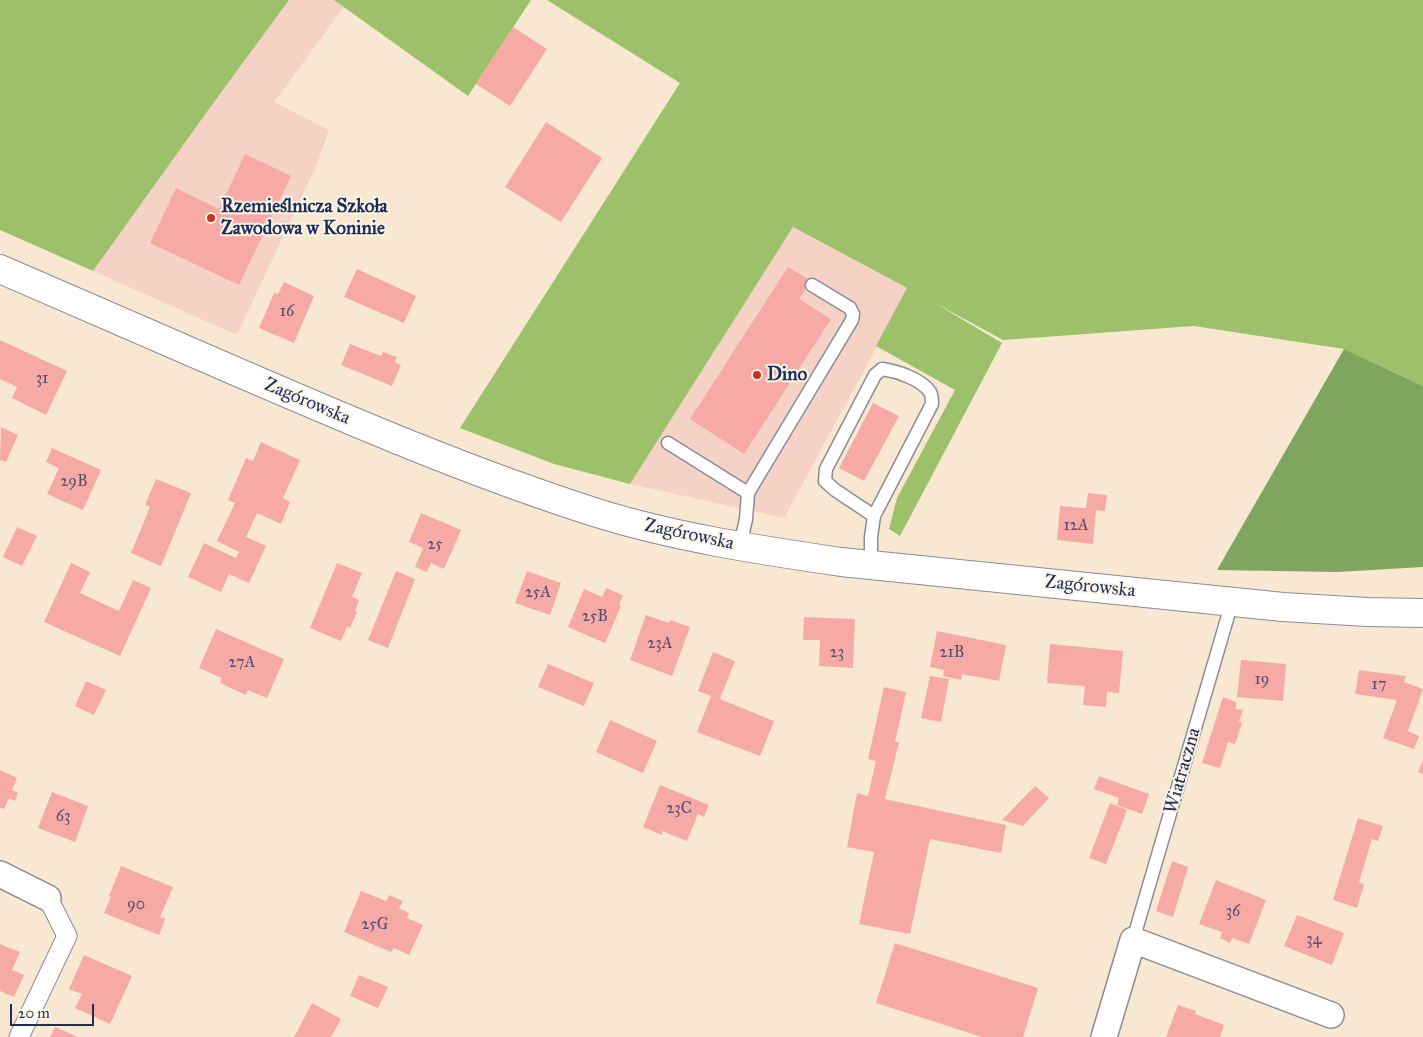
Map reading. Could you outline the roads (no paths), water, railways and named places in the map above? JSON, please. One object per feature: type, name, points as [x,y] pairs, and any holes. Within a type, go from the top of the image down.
[{"type":"street","name":"Zagórowska","points":[[0,268],[330,413],[441,457],[596,513],[668,531],[791,555],[872,565],[1283,607],[1423,613]]},
{"type":"street","points":[[0,874],[48,898],[67,936],[19,1037]]},
{"type":"street","points":[[1133,940],[1331,1015]]},
{"type":"street","name":"Wiatraczna","points":[[1104,1037],[1133,940]]},
{"type":"lane","points":[[740,546],[746,519],[748,493],[852,320],[853,314],[850,308],[812,285]]},
{"type":"lane","points":[[872,565],[871,537],[874,516],[932,404],[931,394],[922,384],[896,371],[882,369],[876,375],[826,469],[825,481],[834,490],[874,516]]},
{"type":"lane","points":[[668,443],[748,493]]},
{"type":"lane","name":"Wiatraczna","points":[[1133,940],[1232,602]]},
{"type":"place","name":"Rzemieślnicza Szkoła Zawodowa w Koninie","points":[[211,218]]},
{"type":"place","name":"Dino","points":[[757,375]]}]
